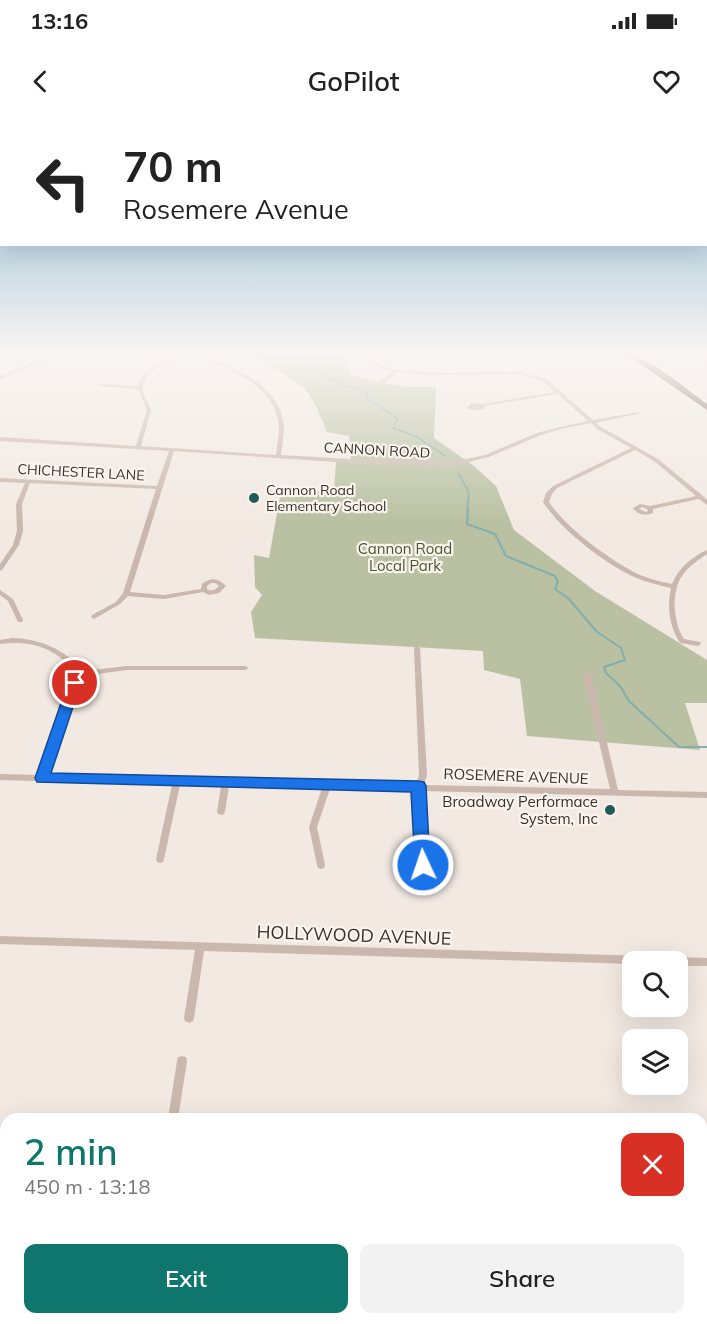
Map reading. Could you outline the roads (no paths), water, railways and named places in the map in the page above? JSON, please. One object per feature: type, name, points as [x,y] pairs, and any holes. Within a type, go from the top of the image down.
[{"type":"street","points":[[138,447],[149,410]]},
{"type":"street","points":[[277,410],[280,416],[278,456]]},
{"type":"street","points":[[578,410],[606,433],[656,460],[707,502]]},
{"type":"street","name":"CANNON ROAD","points":[[0,440],[452,464],[487,456],[541,433],[637,413]]},
{"type":"street","points":[[636,448],[555,487],[549,493],[546,502],[557,519],[624,568],[646,579],[675,587]]},
{"type":"street","points":[[94,617],[118,603],[126,594],[172,449]]},
{"type":"street","name":"CHICHESTER LANE","points":[[0,480],[160,488]]},
{"type":"street","points":[[0,569],[16,545],[20,531],[19,504],[28,482]]},
{"type":"street","points":[[650,508],[700,497]]},
{"type":"street","points":[[698,644],[682,642],[677,635],[672,609],[675,582],[686,568],[707,552]]},
{"type":"street","points":[[126,594],[164,597],[204,590]]},
{"type":"street","points":[[0,592],[11,600],[20,620]]},
{"type":"street","points":[[4,642],[25,640],[53,649],[81,674]]},
{"type":"street","points":[[417,648],[423,776],[418,786],[423,865]]},
{"type":"street","points":[[42,778],[75,683],[81,674],[127,668],[245,668]]},
{"type":"street","points":[[586,674],[615,793]]},
{"type":"street","name":"ROSEMERE AVENUE","points":[[0,777],[707,795]]},
{"type":"street","points":[[160,859],[177,782]]},
{"type":"street","points":[[221,812],[225,783]]},
{"type":"street","points":[[321,866],[313,827],[327,786]]},
{"type":"street","name":"HOLLYWOOD AVENUE","points":[[0,940],[707,962]]},
{"type":"street","points":[[189,1018],[200,947]]},
{"type":"street","points":[[174,1113],[182,1060]]},
{"type":"waterway","points":[[385,410],[398,419],[393,428],[417,437],[445,456]]},
{"type":"waterway","points":[[459,474],[469,493],[467,510]]},
{"type":"waterway","points":[[468,508],[467,524],[495,534],[506,556],[555,576],[558,582],[555,589],[568,598],[597,632],[621,648],[625,660],[604,667],[606,673],[620,686],[629,701],[679,747],[707,747]]},
{"type":"place","name":"Cannon Road Elementary School","points":[[254,498]]},
{"type":"place","name":"Broadway Performace System, Inc","points":[[610,810]]},
{"type":"park label","name":"Cannon Road Local Park","points":[[405,556]]}]
